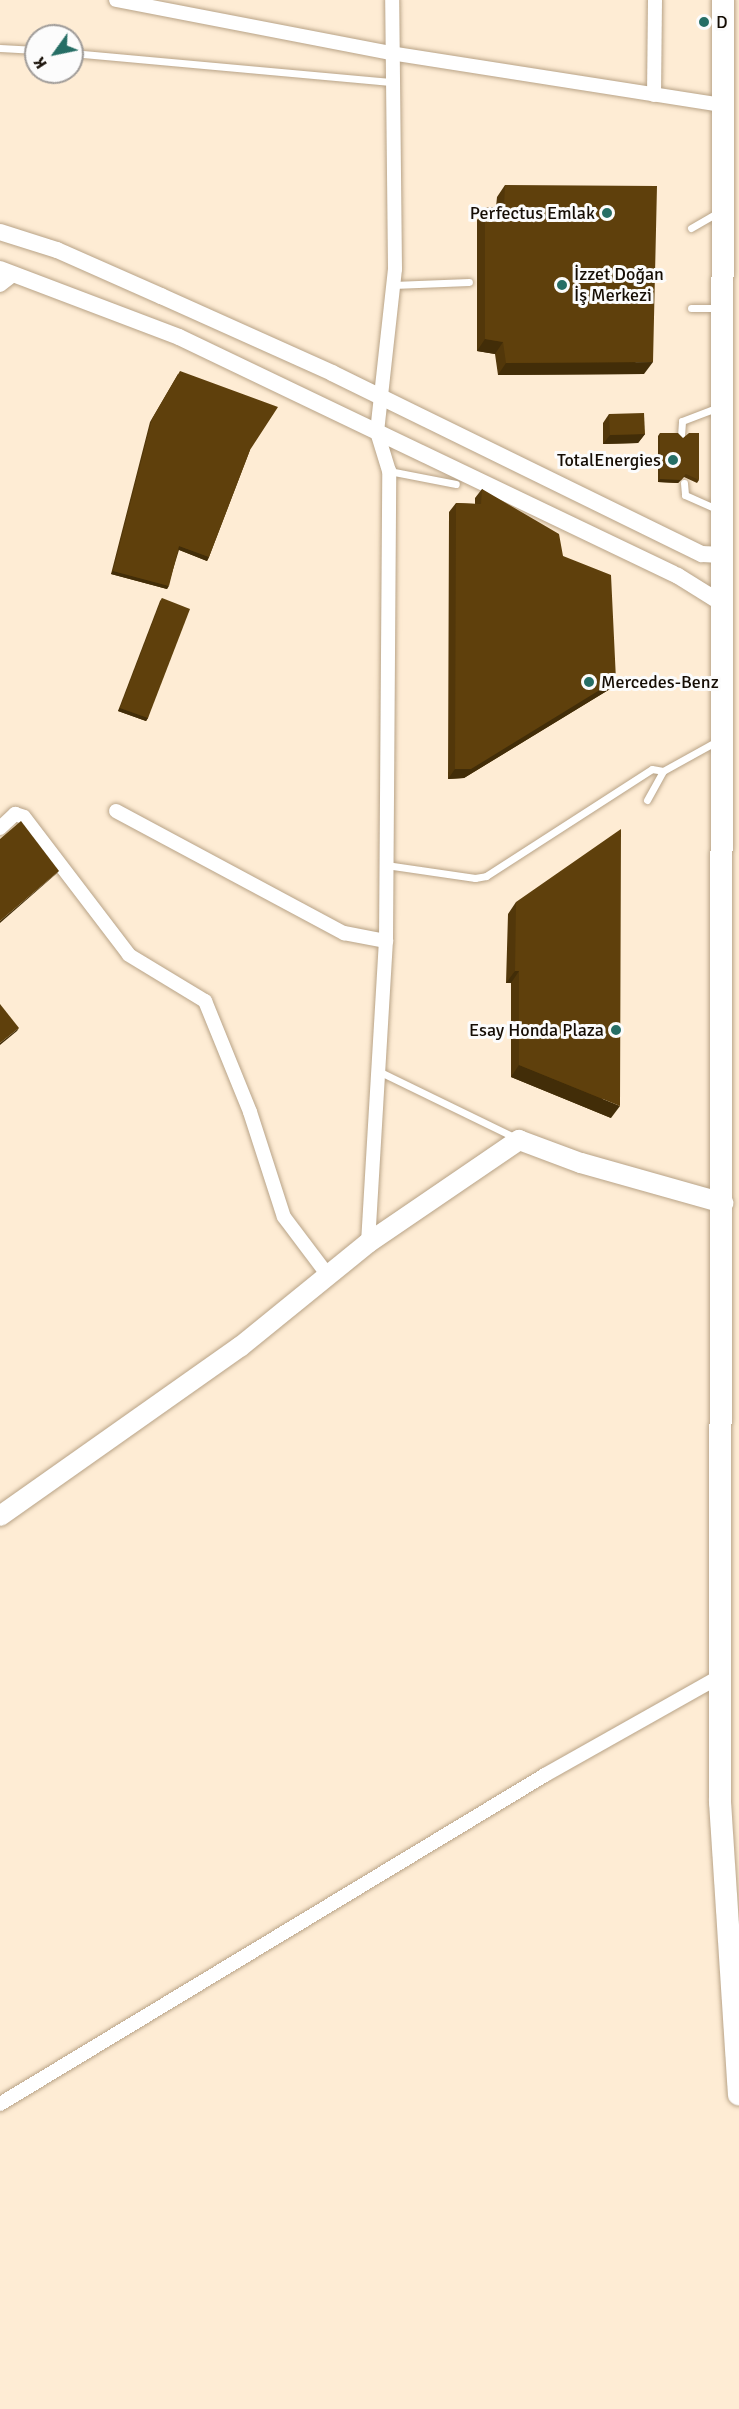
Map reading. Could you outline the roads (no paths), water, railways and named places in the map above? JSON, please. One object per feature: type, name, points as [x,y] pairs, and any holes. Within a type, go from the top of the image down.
[{"type":"highway","points":[[723,0],[723,1203],[719,1677],[720,1802],[739,2094]]},
{"type":"main road","points":[[0,1516],[240,1347],[368,1243],[519,1140],[581,1163],[723,1203]]},
{"type":"street","points":[[116,0],[390,53],[723,105]]},
{"type":"street","points":[[368,1243],[375,1070],[386,941],[389,471],[377,432],[393,285],[390,82],[392,0]]},
{"type":"street","points":[[654,95],[655,0]]},
{"type":"street","points":[[0,232],[57,250],[141,287],[380,397],[702,554],[722,555]]},
{"type":"street","points":[[0,285],[7,272],[179,337],[678,576],[723,604]]},
{"type":"street","points":[[116,811],[344,933],[386,941]]},
{"type":"street","points":[[0,828],[15,814],[24,817],[129,956],[205,1001],[250,1112],[284,1217],[327,1274]]},
{"type":"street","points":[[0,2104],[535,1781],[719,1677]]},
{"type":"lane","points":[[0,48],[24,49]]},
{"type":"lane","points":[[84,54],[390,82]]},
{"type":"lane","points":[[691,228],[723,210]]},
{"type":"lane","points":[[393,285],[469,282]]},
{"type":"lane","points":[[691,308],[722,308]]},
{"type":"lane","points":[[681,436],[682,421],[722,406]]},
{"type":"lane","points":[[389,471],[456,484]]},
{"type":"lane","points":[[684,483],[685,495],[722,512]]},
{"type":"lane","points":[[647,800],[663,771],[724,738]]},
{"type":"lane","points":[[386,865],[475,879],[486,876],[652,769],[663,771]]},
{"type":"lane","points":[[375,1070],[519,1140]]},
{"type":"place","name":"D","points":[[704,22]]},
{"type":"place","name":"Perfectus Emlak","points":[[607,213]]},
{"type":"place","name":"İzzet Doğan İş Merkezi","points":[[562,285]]},
{"type":"place","name":"TotalEnergies","points":[[673,460]]},
{"type":"place","name":"Mercedes-Benz","points":[[589,682]]},
{"type":"place","name":"Esay Honda Plaza","points":[[616,1030]]}]
